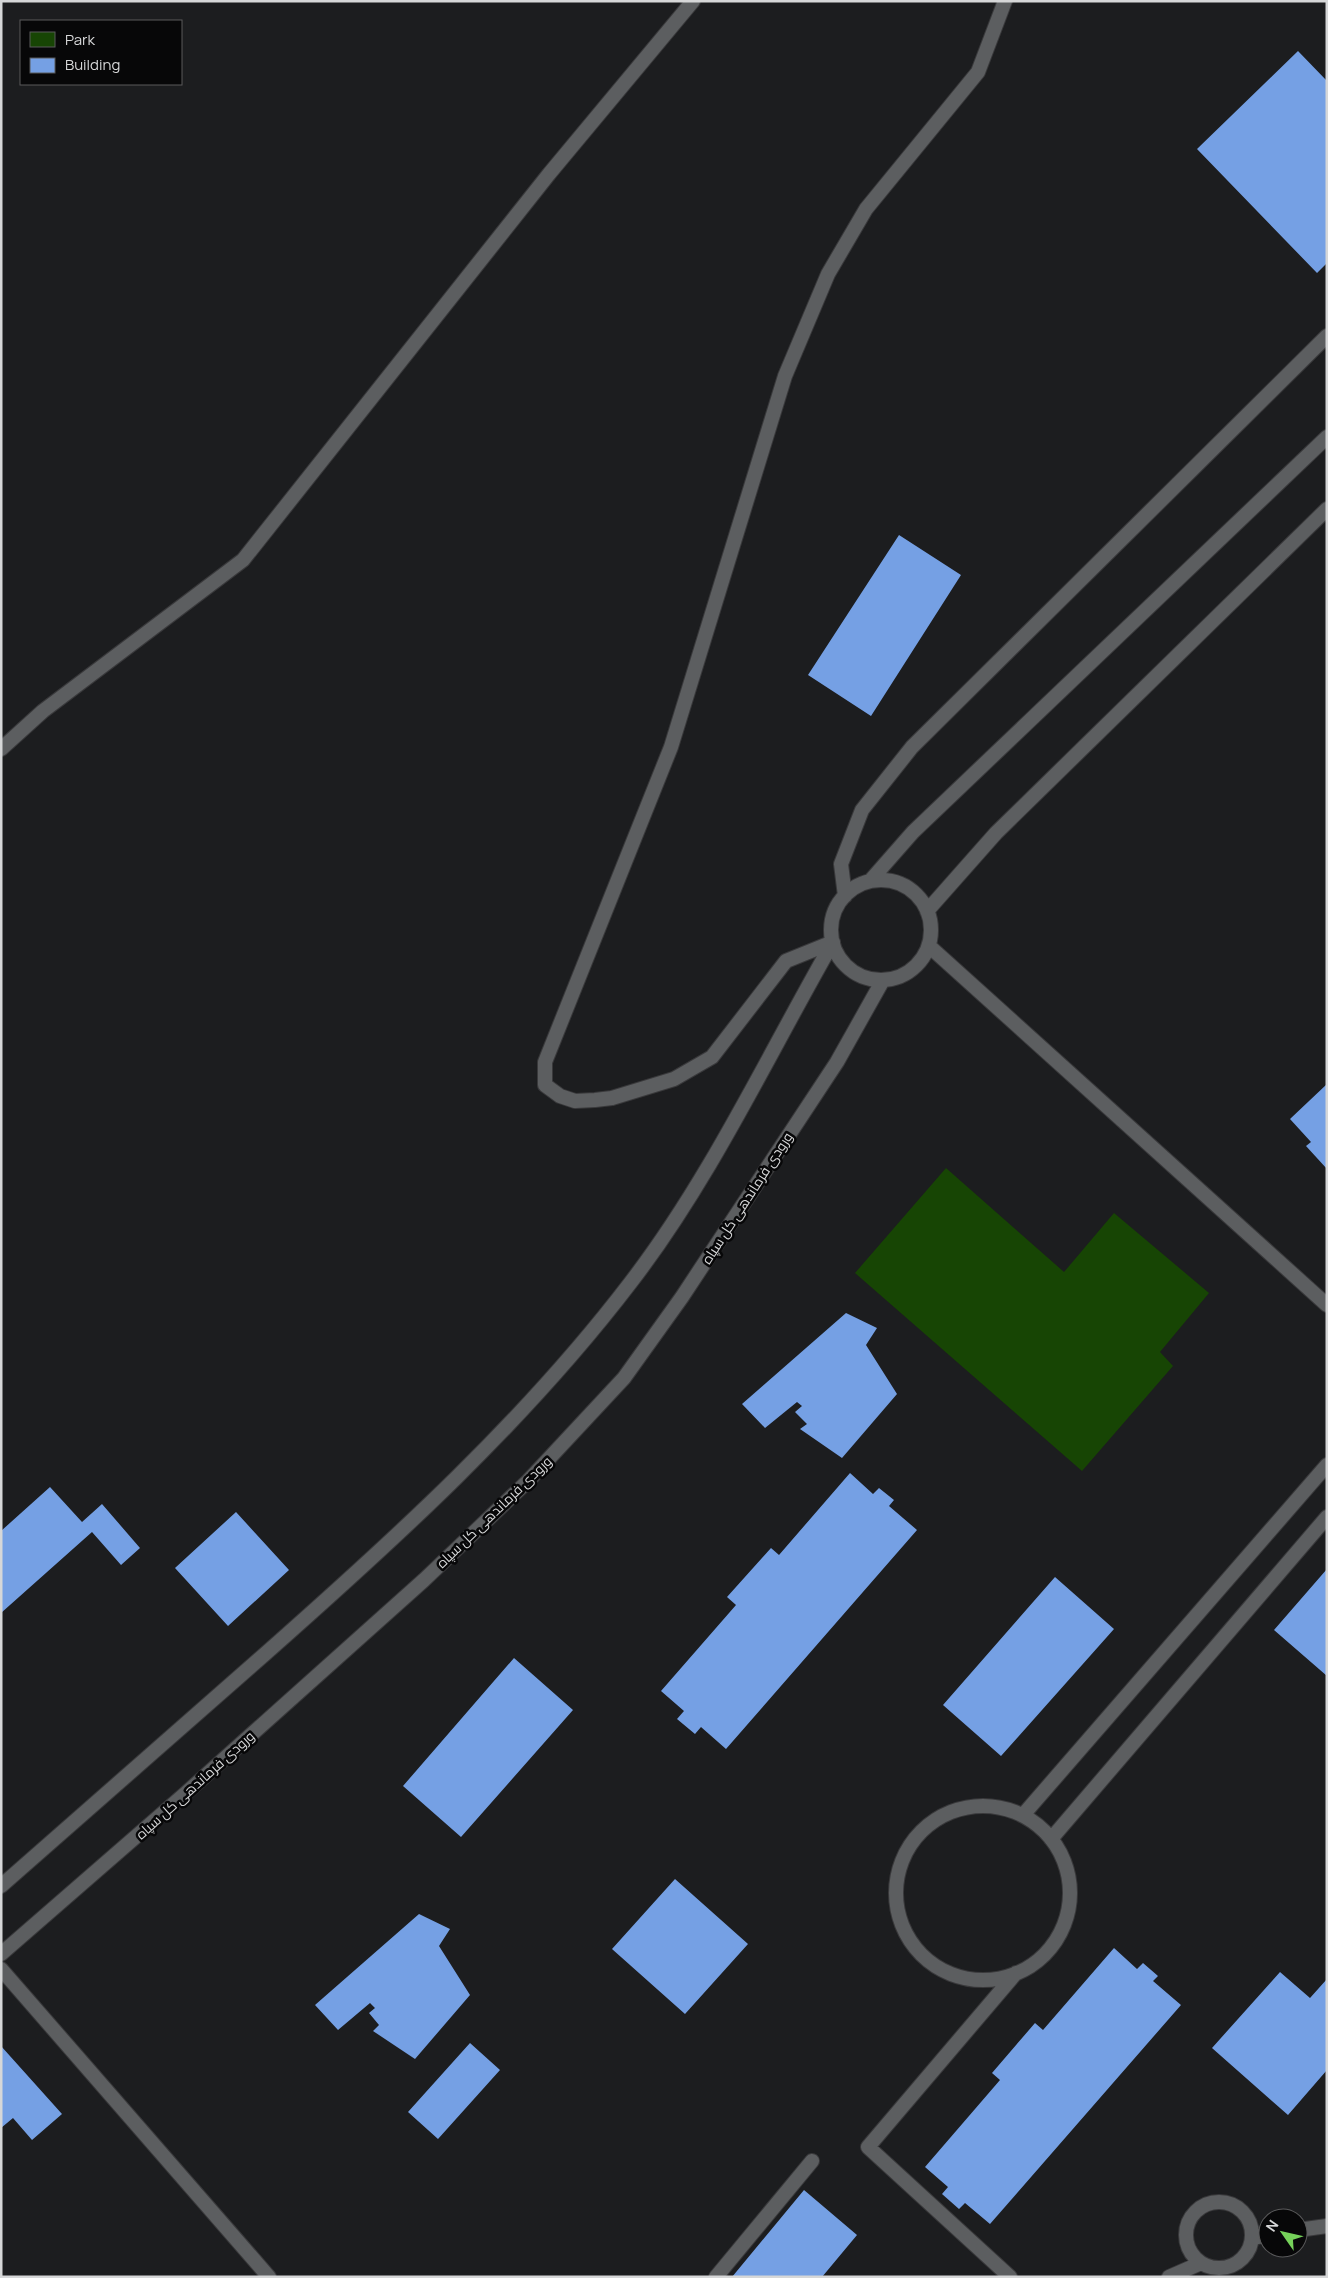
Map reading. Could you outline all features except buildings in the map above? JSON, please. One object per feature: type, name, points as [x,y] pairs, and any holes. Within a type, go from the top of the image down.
[{"type":"lane","points":[[1,748],[43,711],[243,560],[549,174],[693,1]]},
{"type":"lane","points":[[833,942],[786,961],[712,1057],[674,1079],[612,1098],[575,1101],[560,1096],[545,1085],[545,1062],[671,747],[785,376],[828,274],[866,209],[978,72],[1005,1]]},
{"type":"lane","points":[[845,896],[841,864],[862,810],[912,747],[1327,336]]},
{"type":"lane","points":[[870,881],[913,832],[1327,437]]},
{"type":"lane","points":[[927,911],[996,833],[1327,509]]},
{"type":"lane","points":[[882,880],[904,885],[918,896],[931,922],[929,946],[919,961],[906,973],[883,980],[872,979],[851,970],[836,952],[833,942],[832,922],[839,904],[845,896],[861,884],[882,880]]},
{"type":"lane","points":[[1,1886],[354,1576],[459,1476],[585,1341],[634,1279],[686,1206],[833,942]]},
{"type":"lane","points":[[929,946],[1327,1305]]},
{"type":"lane","name":"ورودی فرماندهی کل سپاه","points":[[1,1954],[186,1793],[430,1574],[528,1481],[624,1378],[682,1297],[838,1062],[883,980]]},
{"type":"lane","points":[[1023,1815],[1327,1465]]},
{"type":"lane","points":[[1051,1839],[1327,1516]]},
{"type":"lane","points":[[994,1806],[1023,1815],[1051,1839],[1066,1865],[1070,1895],[1064,1924],[1049,1950],[1026,1969],[1016,1973],[998,1979],[968,1979],[939,1969],[917,1950],[901,1924],[895,1895],[900,1866],[909,1848],[914,1839],[936,1819],[964,1808],[994,1806]]},
{"type":"lane","points":[[1,1969],[269,2277]]},
{"type":"lane","points":[[1010,2277],[868,2147],[1016,1973]]},
{"type":"lane","points":[[716,2277],[812,2161]]},
{"type":"lane","points":[[1212,2202],[1232,2204],[1248,2218],[1252,2238],[1242,2258],[1234,2265],[1223,2268],[1201,2263],[1193,2255],[1188,2245],[1186,2234],[1188,2223],[1194,2213],[1212,2202]]},
{"type":"lane","points":[[1308,2229],[1327,2226]]},
{"type":"lane","points":[[1252,2238],[1258,2237]]},
{"type":"lane","points":[[1168,2277],[1201,2263]]},
{"type":"green space","points":[[946,1168],[1064,1272],[1114,1213],[1209,1293],[1160,1352],[1173,1366],[1082,1471],[855,1273]]}]
